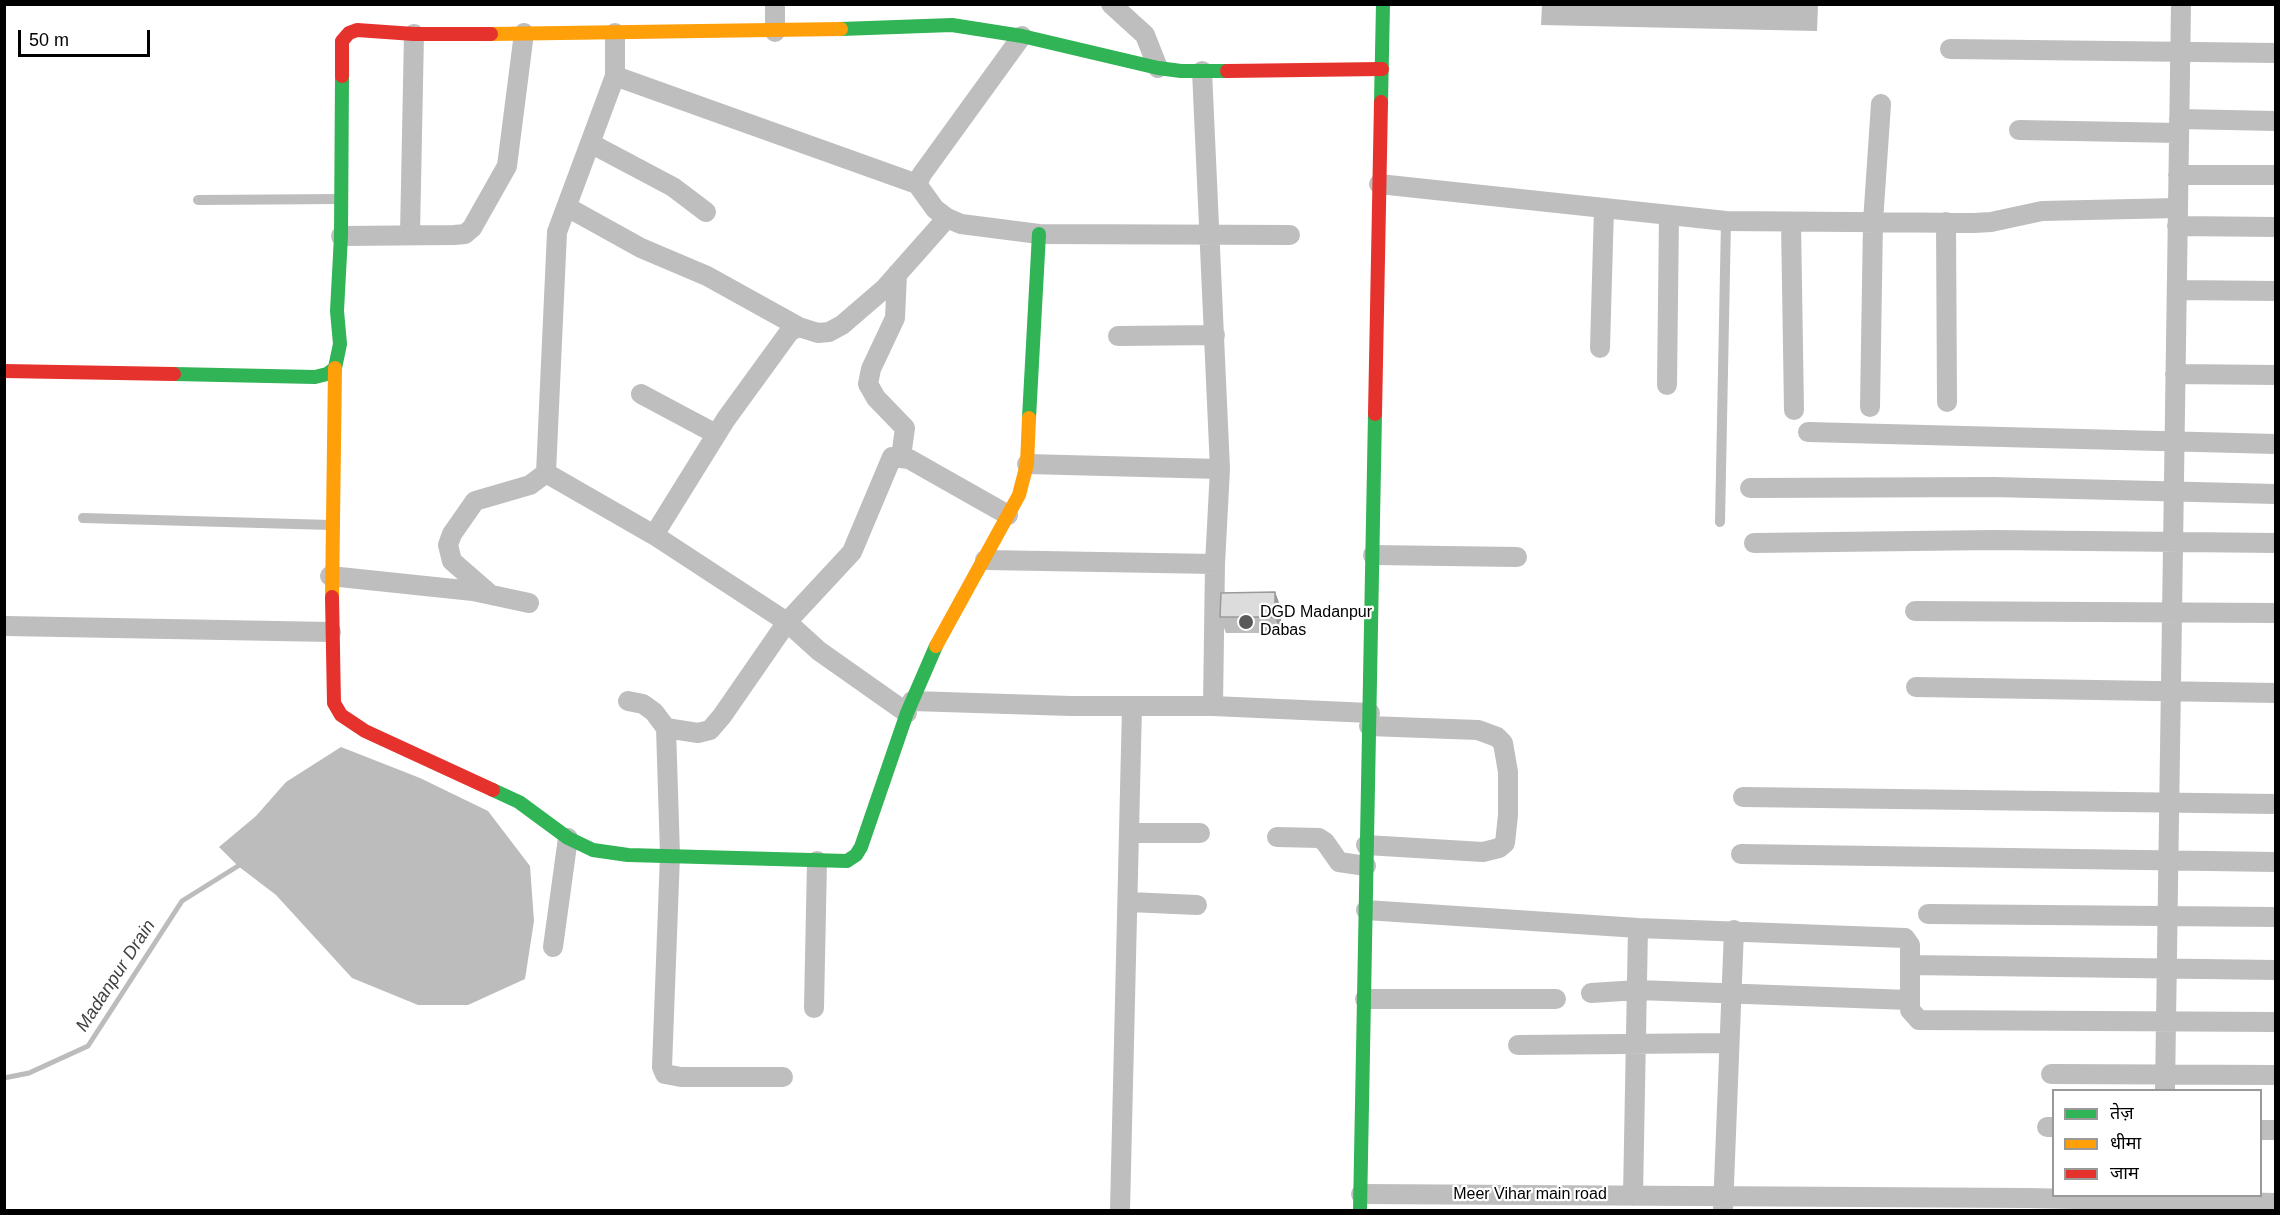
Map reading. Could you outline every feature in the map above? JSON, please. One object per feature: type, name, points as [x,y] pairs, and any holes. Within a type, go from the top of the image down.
[{"type":"street","points":[[775,4],[775,32]]},
{"type":"street","points":[[1111,4],[1145,35],[1158,68]]},
{"type":"street","points":[[1360,1202],[1383,4]]},
{"type":"street","points":[[2165,1082],[2181,4]]},
{"type":"street","points":[[1039,234],[1026,464],[1019,495],[929,659],[861,848],[856,855],[847,861],[817,861],[628,855],[593,850],[568,838],[519,802],[365,731],[341,715],[334,703],[330,576],[335,368],[340,344],[337,310],[341,236],[342,41],[349,33],[357,30],[414,34],[775,32],[952,25],[1022,36],[1158,68],[1202,71],[1382,69]]},
{"type":"street","points":[[341,236],[465,234],[472,228],[504,173],[510,149],[524,33]]},
{"type":"street","points":[[490,594],[452,561],[448,545],[452,534],[475,501],[530,485],[546,472],[557,232],[615,76],[615,33]]},
{"type":"street","points":[[410,234],[414,34]]},
{"type":"street","points":[[917,184],[1022,36]]},
{"type":"street","points":[[1950,49],[2276,53]]},
{"type":"street","points":[[1202,71],[1220,469],[1215,564],[1213,706]]},
{"type":"street","points":[[615,76],[917,184],[935,209],[960,224],[1039,234],[1290,235]]},
{"type":"street","points":[[1870,407],[1874,222],[1881,104]]},
{"type":"street","points":[[2019,130],[2276,121]]},
{"type":"street","points":[[590,143],[673,187],[706,212]]},
{"type":"street","points":[[2178,175],[2276,176]]},
{"type":"street","points":[[1379,184],[1726,221],[1991,222],[2042,210],[2178,217],[2276,227]]},
{"type":"street","points":[[567,207],[640,248],[707,276],[799,327],[818,333],[828,332],[842,325],[897,274],[947,218]]},
{"type":"street","points":[[1600,348],[1604,208]]},
{"type":"street","points":[[1667,385],[1669,215]]},
{"type":"street","points":[[1791,222],[1794,410]]},
{"type":"street","points":[[1946,222],[1947,402]]},
{"type":"street","points":[[897,274],[895,318],[871,369],[868,384],[876,398],[904,428],[901,457]]},
{"type":"street","points":[[2177,290],[2276,291]]},
{"type":"street","points":[[654,535],[716,434],[783,339],[799,327]]},
{"type":"street","points":[[1118,336],[1215,335]]},
{"type":"street","points":[[4,371],[315,377],[327,374],[335,368]]},
{"type":"street","points":[[2175,374],[2276,375]]},
{"type":"street","points":[[641,394],[716,434]]},
{"type":"street","points":[[1808,432],[2276,444]]},
{"type":"street","points":[[666,728],[698,734],[710,730],[787,622],[852,552],[887,464],[892,457],[901,457],[1008,515]]},
{"type":"street","points":[[1026,464],[1220,469]]},
{"type":"street","points":[[546,472],[654,535],[787,622],[819,651],[910,707],[1213,706],[1478,730],[1497,737],[1503,743],[1508,772],[1508,815],[1505,843],[1499,848],[1483,852],[1366,845]]},
{"type":"street","points":[[1750,488],[1993,488],[2276,494]]},
{"type":"street","points":[[1754,543],[2173,541],[2276,543]]},
{"type":"street","points":[[1373,555],[1517,557]]},
{"type":"street","points":[[985,560],[1215,564]]},
{"type":"street","points":[[330,576],[490,594],[530,603]]},
{"type":"street","points":[[1915,611],[2276,613]]},
{"type":"street","points":[[6,626],[331,632]]},
{"type":"street","points":[[1917,687],[2276,693]]},
{"type":"street","points":[[628,701],[643,705],[654,712],[666,728],[670,855],[662,1067],[665,1074],[681,1077],[783,1077]]},
{"type":"street","points":[[1120,1210],[1131,833],[1132,706]]},
{"type":"street","points":[[1743,797],[2276,804]]},
{"type":"street","points":[[1131,833],[1200,833]]},
{"type":"street","points":[[1277,837],[1319,838],[1325,842],[1339,861],[1366,866]]},
{"type":"street","points":[[553,947],[568,838]]},
{"type":"street","points":[[1741,854],[2276,862]]},
{"type":"street","points":[[814,1008],[817,861]]},
{"type":"street","points":[[1129,902],[1197,904]]},
{"type":"street","points":[[1366,910],[1638,928],[1905,938],[1910,945],[1909,1000],[1912,1015],[1927,1021],[2276,1022]]},
{"type":"street","points":[[1928,914],[2276,916]]},
{"type":"street","points":[[1633,1196],[1638,928]]},
{"type":"street","points":[[1723,1204],[1730,1088],[1730,993],[1734,930]]},
{"type":"street","points":[[1910,965],[2276,970]]},
{"type":"street","points":[[1591,993],[1638,990],[1909,1000]]},
{"type":"street","points":[[1365,999],[1556,999]]},
{"type":"street","points":[[1518,1045],[1636,1046],[1729,1043]]},
{"type":"street","points":[[2050,1074],[2165,1082],[2276,1076]]},
{"type":"street","name":"Meer Vihar main road","points":[[1360,1202],[1633,1196],[1723,1204],[2131,1205],[2164,1199],[2276,1203]]},
{"type":"lane","points":[[198,200],[341,199]]},
{"type":"lane","points":[[1720,522],[1726,221]]},
{"type":"lane","points":[[83,518],[331,525]]},
{"type":"shaded area","points":[[1542,5],[1818,5],[1817,31],[1541,25]]},
{"type":"shaded area","points":[[341,747],[420,778],[488,811],[530,866],[534,921],[525,979],[468,1005],[418,1005],[352,978],[276,895],[238,866],[219,847],[256,816],[286,782]]},
{"type":"building","points":[[1275,592],[1275,617],[1220,617],[1221,593]]},
{"type":"waterway","name":"Madanpur Drain","points":[[4,1078],[29,1073],[88,1046],[182,901],[238,866]]},
{"type":"traffic: fast","points":[[1381,102],[1383,4]]},
{"type":"traffic: fast","points":[[841,29],[952,25],[1022,36],[1158,68],[1181,71],[1227,71]]},
{"type":"traffic: fast","points":[[174,374],[315,377],[327,374],[335,368],[340,344],[337,311],[341,236],[342,76]]},
{"type":"traffic: fast","points":[[1029,418],[1039,234]]},
{"type":"traffic: fast","points":[[1360,1210],[1375,414]]},
{"type":"traffic: fast","points":[[493,790],[519,802],[568,838],[593,850],[628,855],[847,861],[856,855],[861,847],[907,713],[936,646]]},
{"type":"traffic: slow","points":[[491,34],[841,29]]},
{"type":"traffic: slow","points":[[332,597],[335,368]]},
{"type":"traffic: slow","points":[[936,646],[1019,495],[1027,464],[1029,418]]},
{"type":"traffic: jam","points":[[342,76],[342,41],[349,33],[357,30],[414,34],[491,34]]},
{"type":"traffic: jam","points":[[1227,71],[1382,69]]},
{"type":"traffic: jam","points":[[1375,414],[1381,102]]},
{"type":"traffic: jam","points":[[4,371],[174,374]]},
{"type":"traffic: jam","points":[[332,597],[334,703],[341,715],[365,731],[493,790]]},
{"type":"place","name":"DGD Madanpur Dabas","points":[[1246,622]]}]
